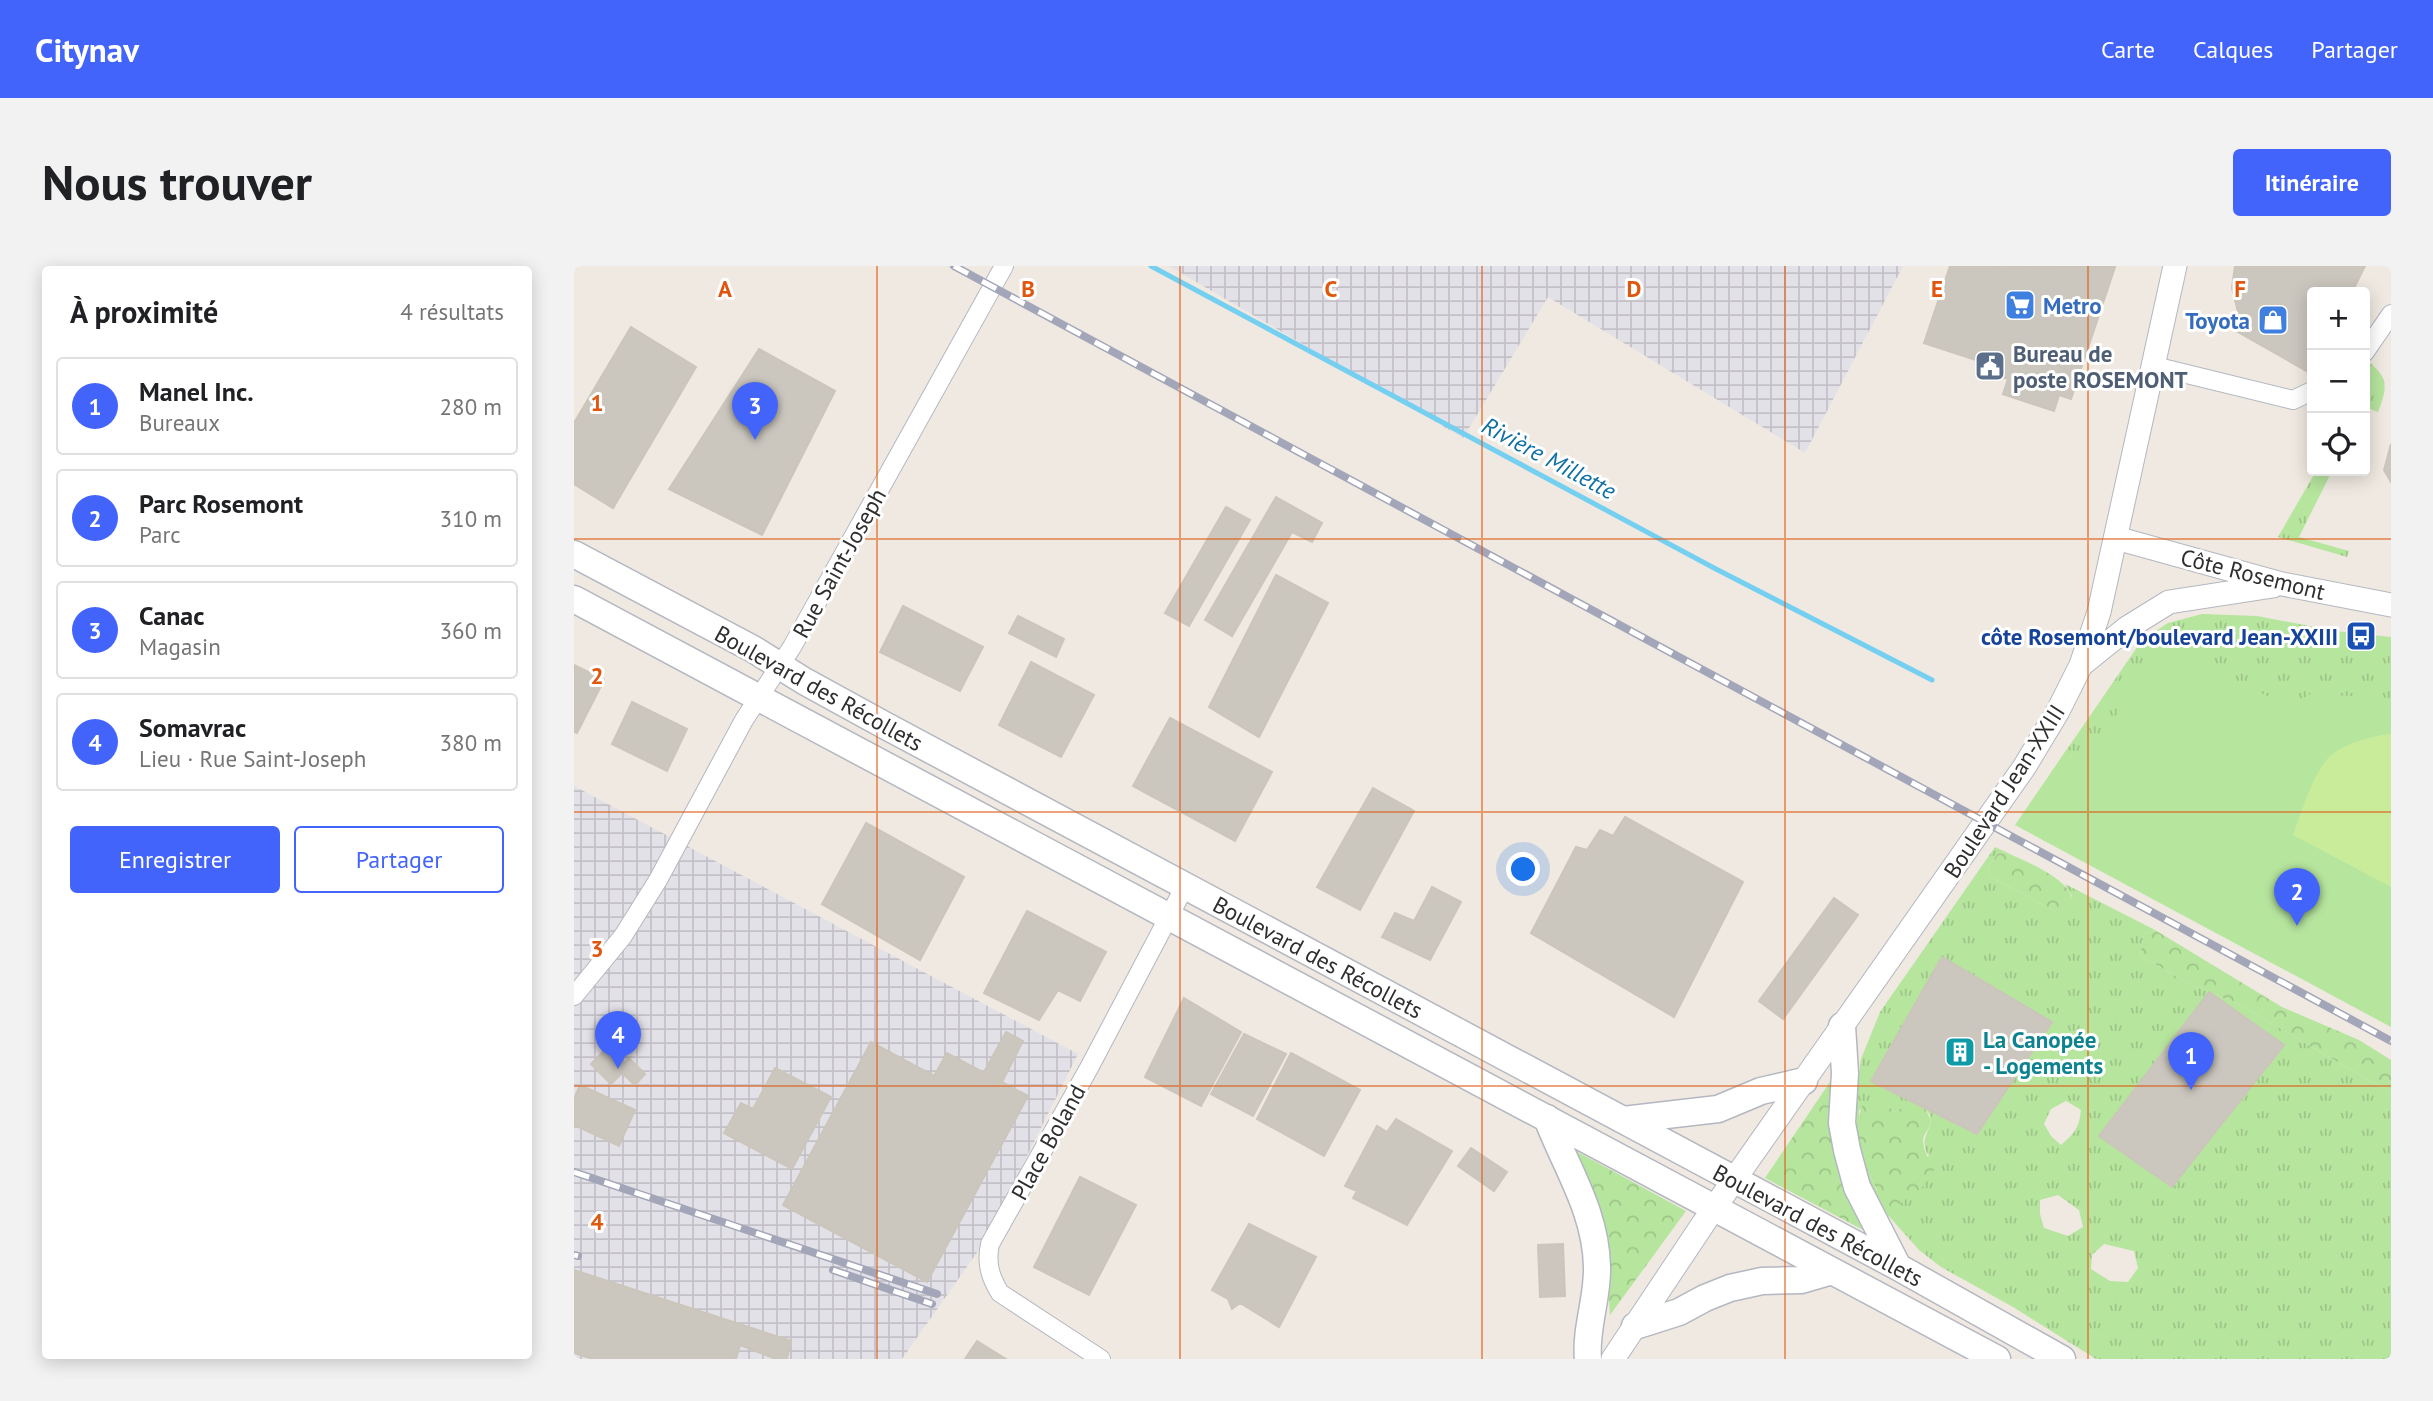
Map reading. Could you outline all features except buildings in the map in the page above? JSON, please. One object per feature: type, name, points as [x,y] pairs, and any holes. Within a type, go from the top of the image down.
[{"type":"main road","name":"Boulevard des Récollets","points":[[574,554],[886,726],[1898,1267],[2062,1359]]},
{"type":"main road","name":"Boulevard des Récollets","points":[[574,599],[1997,1359]]},
{"type":"main road","points":[[1842,1026],[1845,1073],[1843,1123],[1847,1150],[1857,1187],[1898,1267]]},
{"type":"main road","points":[[1623,1120],[1718,1109],[1761,1091],[1804,1081]]},
{"type":"main road","points":[[1547,1118],[1561,1154],[1583,1197],[1594,1234],[1597,1275],[1594,1311],[1586,1343],[1588,1359]]},
{"type":"main road","points":[[1635,1326],[1679,1312],[1730,1288],[1762,1281],[1801,1280],[1832,1270]]},
{"type":"street","name":"Rue Saint-Joseph","points":[[574,996],[611,954],[637,916],[758,697],[835,571],[1004,266]]},
{"type":"street","name":"Boulevard Jean-XXIII","points":[[1613,1359],[1715,1207],[2025,766],[2058,711],[2081,665],[2099,612],[2175,266]]},
{"type":"street","points":[[2366,350],[2391,314]]},
{"type":"street","points":[[2154,366],[2292,400],[2307,393]]},
{"type":"street","name":"Côte Rosemont","points":[[2116,538],[2283,584],[2391,605]]},
{"type":"street","points":[[2081,665],[2127,628],[2169,602],[2283,584]]},
{"type":"street","name":"Place Boland","points":[[1101,1359],[1000,1293],[993,1282],[987,1259],[990,1244],[1089,1068],[1185,886]]},
{"type":"shaded area","points":[[1169,266],[1903,266],[1805,453],[1548,297],[1463,438]]},
{"type":"shaded area","points":[[574,786],[1078,1054],[983,1244],[902,1359],[574,1359]]},
{"type":"green space","points":[[2370,363],[2379,371],[2384,382],[2384,395],[2378,412],[2370,409]]},
{"type":"green space","points":[[2313,476],[2330,476],[2299,537],[2349,551],[2347,557],[2278,537]]},
{"type":"green space","points":[[2202,614],[2257,616],[2335,631],[2391,637],[2391,997],[2059,761],[2142,640],[2168,623]]},
{"type":"green space","points":[[2171,646],[2182,647],[2191,657],[2288,707],[2310,694],[2391,698],[2391,1027],[2015,825],[2067,749],[2088,758],[2154,658]]},
{"type":"green space","points":[[2391,734],[2391,887],[2293,835],[2313,783],[2330,756],[2359,741]]},
{"type":"green space","points":[[1995,847],[2006,852],[1998,853],[1988,867],[1991,877],[2058,913],[2072,896],[2065,884],[2155,930],[2144,934],[2140,955],[2187,983],[2238,1004],[2391,1093],[2391,1359],[2096,1359],[2013,1307],[1941,1267],[1919,1250],[1887,1214],[1866,1175],[1857,1142],[1856,1099],[1861,1059],[1880,1012]],"holes":[[[2066,1101],[2081,1110],[2075,1130],[2061,1145],[2051,1136],[2044,1124],[2051,1109]],[[1883,1102],[1895,1112],[1913,1102],[1921,1106],[1931,1117],[1924,1143],[1929,1156],[1877,1191],[1863,1151],[1859,1110]],[[2058,1195],[2079,1210],[2083,1227],[2068,1236],[2044,1228],[2040,1200]],[[2104,1244],[2134,1251],[2138,1268],[2128,1282],[2110,1281],[2091,1269],[2092,1255]]]},
{"type":"green space","points":[[2006,852],[2040,868],[2063,884],[2070,893],[2072,903],[2067,913],[2058,913],[1991,877],[1988,867],[1998,853]]},
{"type":"green space","points":[[2155,930],[2282,1007],[2359,1040],[2391,1060],[2391,1093],[2238,1004],[2187,983],[2140,955],[2144,934]]},
{"type":"green space","points":[[1834,1076],[1867,1232],[1765,1178]]},
{"type":"green space","points":[[1865,1101],[1883,1102],[1895,1112],[1913,1101],[1924,1106],[1931,1120],[1923,1144],[1934,1170],[1921,1189],[1892,1209],[1886,1206],[1862,1155],[1858,1126]]},
{"type":"green space","points":[[1574,1150],[1686,1211],[1610,1315],[1604,1227]]},
{"type":"waterway","name":"Rivière Millette","points":[[1151,266],[1714,568],[1932,680]]},
{"type":"railway","points":[[954,266],[2391,1041]]},
{"type":"railway","points":[[574,1172],[937,1294]]},
{"type":"railway","points":[[574,1255],[578,1256]]},
{"type":"railway","points":[[833,1270],[932,1304]]},
{"type":"place","name":"Metro","points":[[2020,305]]},
{"type":"place","name":"Toyota","points":[[2273,320]]},
{"type":"place","name":"Bureau de poste ROSEMONT","points":[[1990,366]]},
{"type":"place","name":"Canac","points":[[755,440]]},
{"type":"place","name":"côte Rosemont/boulevard Jean-XXIII","points":[[2361,636]]},
{"type":"place","name":"Parc Rosemont","points":[[2297,926]]},
{"type":"place","name":"La Canopée - Logements","points":[[1960,1052]]},
{"type":"place","name":"Somavrac","points":[[618,1069]]},
{"type":"place","name":"Manel Inc.","points":[[2191,1090]]}]
